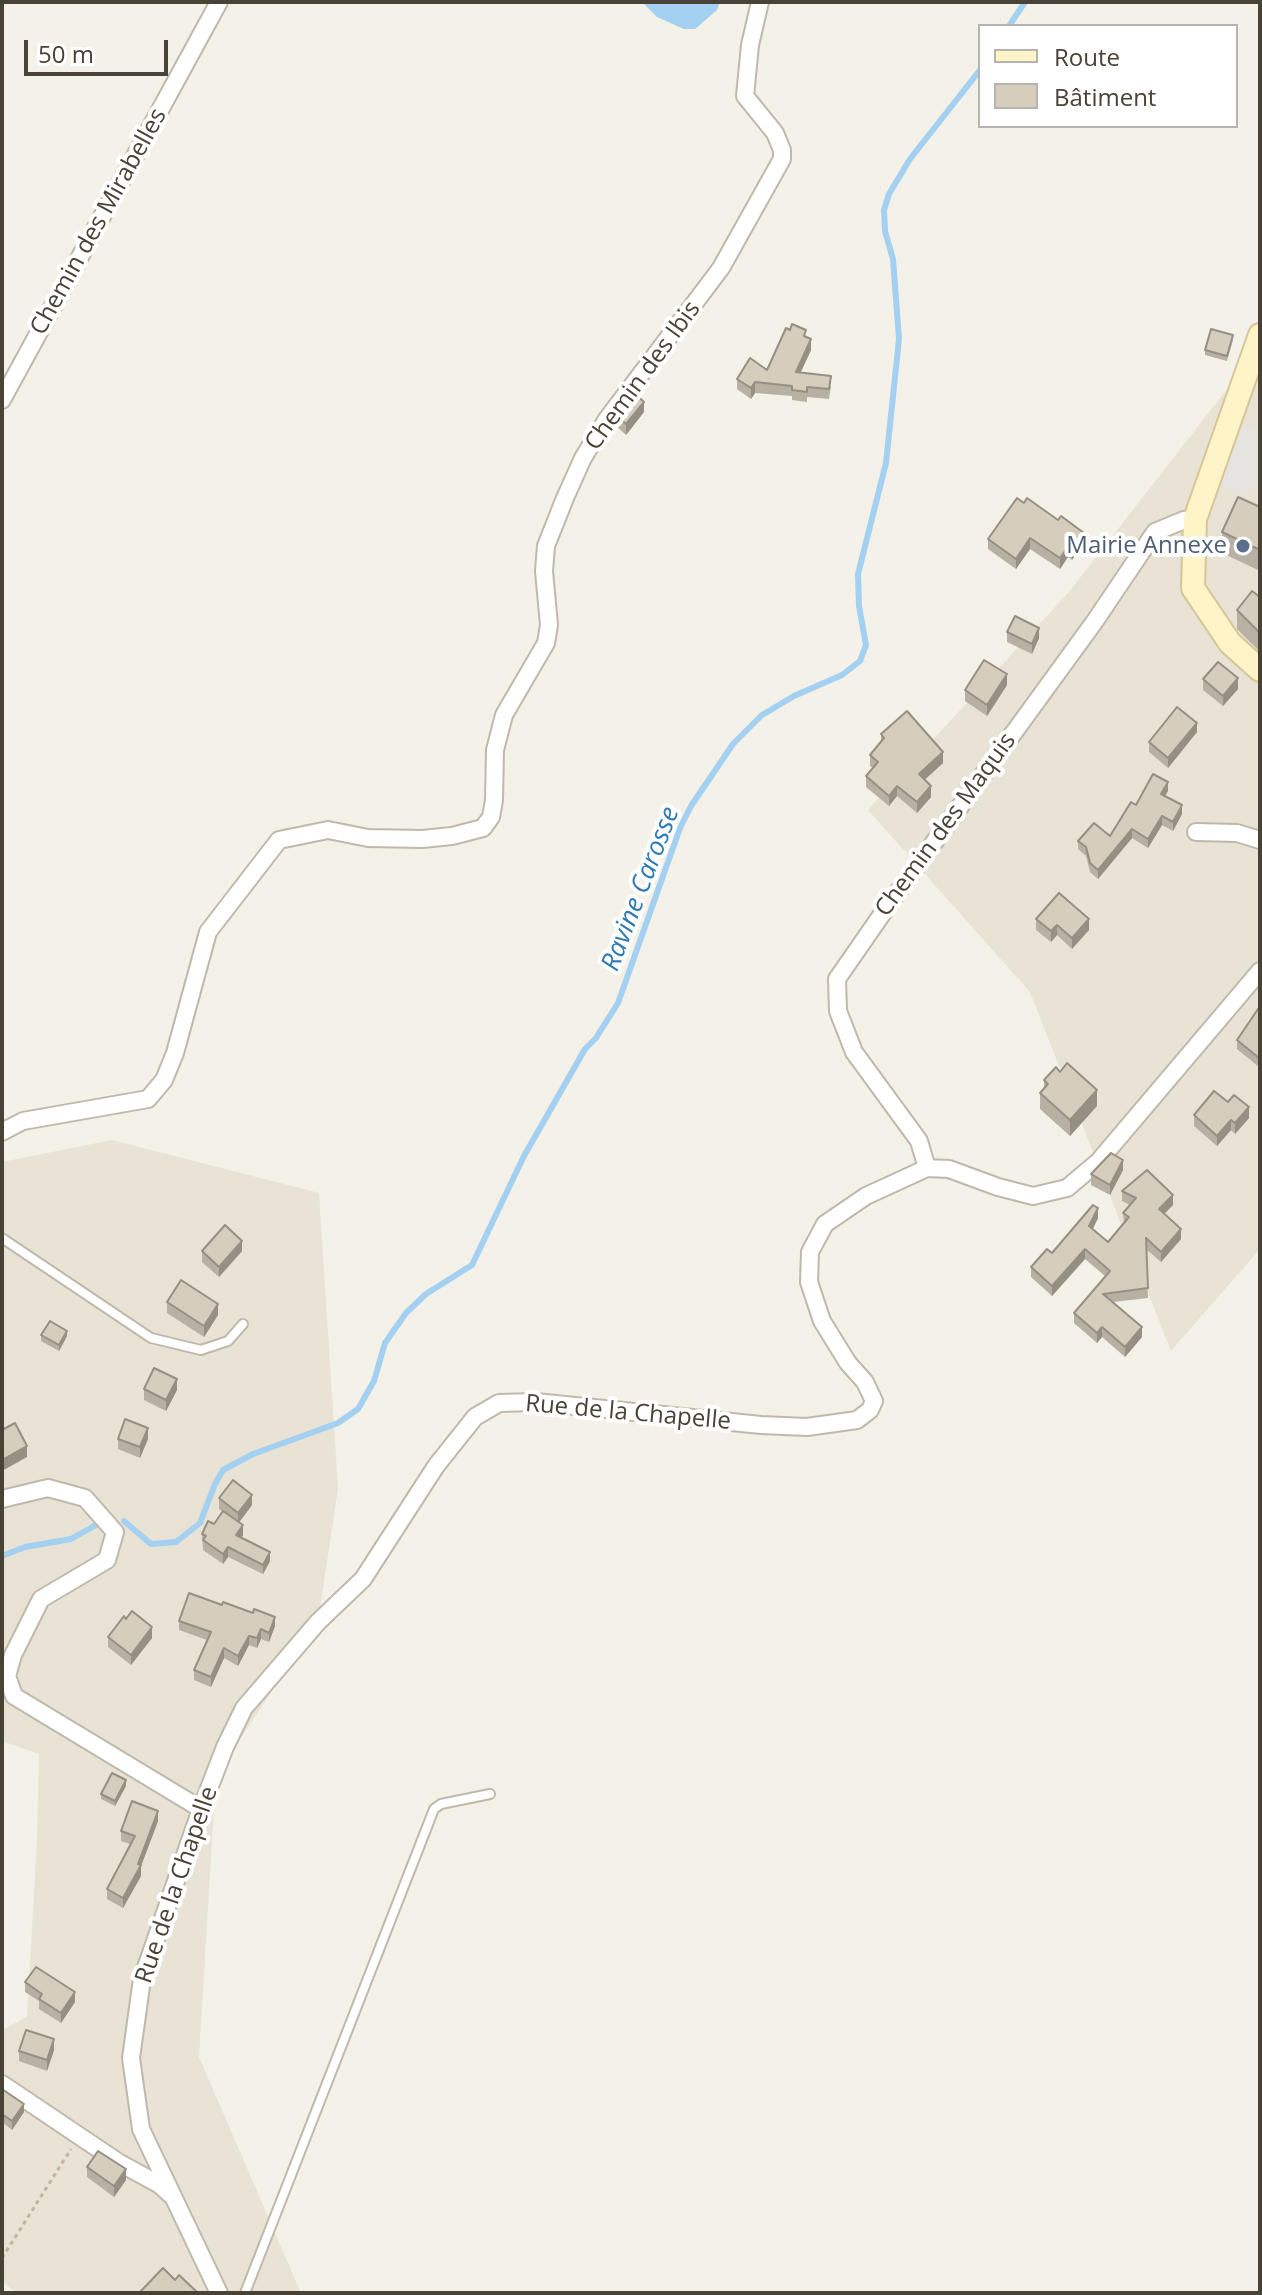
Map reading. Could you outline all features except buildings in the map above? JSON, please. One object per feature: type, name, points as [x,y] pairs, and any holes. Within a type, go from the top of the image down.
[{"type":"main road","points":[[1260,335],[1195,519],[1193,588],[1230,643],[1260,670]]},
{"type":"street","name":"Chemin des Mirabelles","points":[[2,400],[219,2]]},
{"type":"street","name":"Chemin des Ibis","points":[[2,1132],[23,1121],[148,1099],[164,1080],[175,1053],[208,932],[279,840],[328,830],[368,838],[452,836],[483,828],[491,817],[495,750],[504,715],[546,643],[549,625],[544,571],[546,546],[565,498],[583,458],[607,419],[721,268],[782,159],[775,133],[745,96],[750,45],[760,2]]},
{"type":"street","name":"Chemin des Maquis","points":[[927,1168],[919,1141],[854,1052],[838,1011],[837,979],[1095,621],[1155,532],[1184,520],[1195,519]]},
{"type":"street","points":[[1196,832],[1237,833],[1260,840]]},
{"type":"street","points":[[927,1168],[949,1169],[1033,1196],[1067,1188],[1098,1162],[1260,971]]},
{"type":"street","name":"Rue de la Chapelle","points":[[219,2293],[141,2129],[131,2058],[142,1979],[201,1809],[244,1708],[318,1622],[363,1579],[436,1466],[475,1417],[499,1403],[536,1402],[807,1427],[857,1420],[870,1410],[874,1401],[865,1382],[848,1363],[822,1321],[809,1282],[810,1252],[825,1224],[866,1196],[927,1168]]},
{"type":"street","points":[[2,1499],[48,1488],[85,1498],[115,1532],[107,1560],[41,1599],[13,1655],[7,1676],[14,1696],[201,1809]]},
{"type":"street","points":[[2,2084],[118,2162],[160,2185],[178,2202]]},
{"type":"lane","points":[[2,1238],[151,1338],[201,1350],[228,1341],[243,1324]]},
{"type":"lane","points":[[245,2293],[434,1809],[441,1804],[490,1794]]},
{"type":"path","points":[[2,2258],[79,2136]]},
{"type":"shaded area","points":[[1260,347],[1260,1249],[1171,1351],[1030,992],[868,810],[1068,593]]},
{"type":"shaded area","points":[[1244,425],[1260,432],[1260,488],[1250,484],[1246,495],[1219,484]]},
{"type":"shaded area","points":[[112,1140],[319,1193],[338,1489],[318,1622],[216,1775],[199,2057],[301,2293],[16,2293],[2,2281],[2,2030],[27,2017],[39,1754],[2,1741],[2,1162]]},
{"type":"water","points":[[642,2],[720,2],[717,10],[695,29],[684,29],[657,17]]},
{"type":"waterway","name":"Ravine Carosse","points":[[1010,24],[1025,2]]},
{"type":"waterway","name":"Ravine Carosse","points":[[124,1521],[151,1544],[176,1542],[200,1523],[223,1470],[253,1454],[338,1423],[358,1409],[374,1381],[385,1343],[406,1313],[426,1294],[472,1265],[524,1156],[585,1049],[596,1038],[618,1003],[680,828],[691,806],[733,744],[762,715],[794,696],[842,675],[860,661],[866,645],[859,606],[858,574],[886,463],[899,339],[893,259],[885,231],[884,210],[889,194],[910,159],[978,73]]},
{"type":"waterway","name":"Ravine Carosse","points":[[2,1556],[25,1547],[71,1539],[96,1525]]},
{"type":"place","name":"Mairie Annexe","points":[[1243,546]]}]
